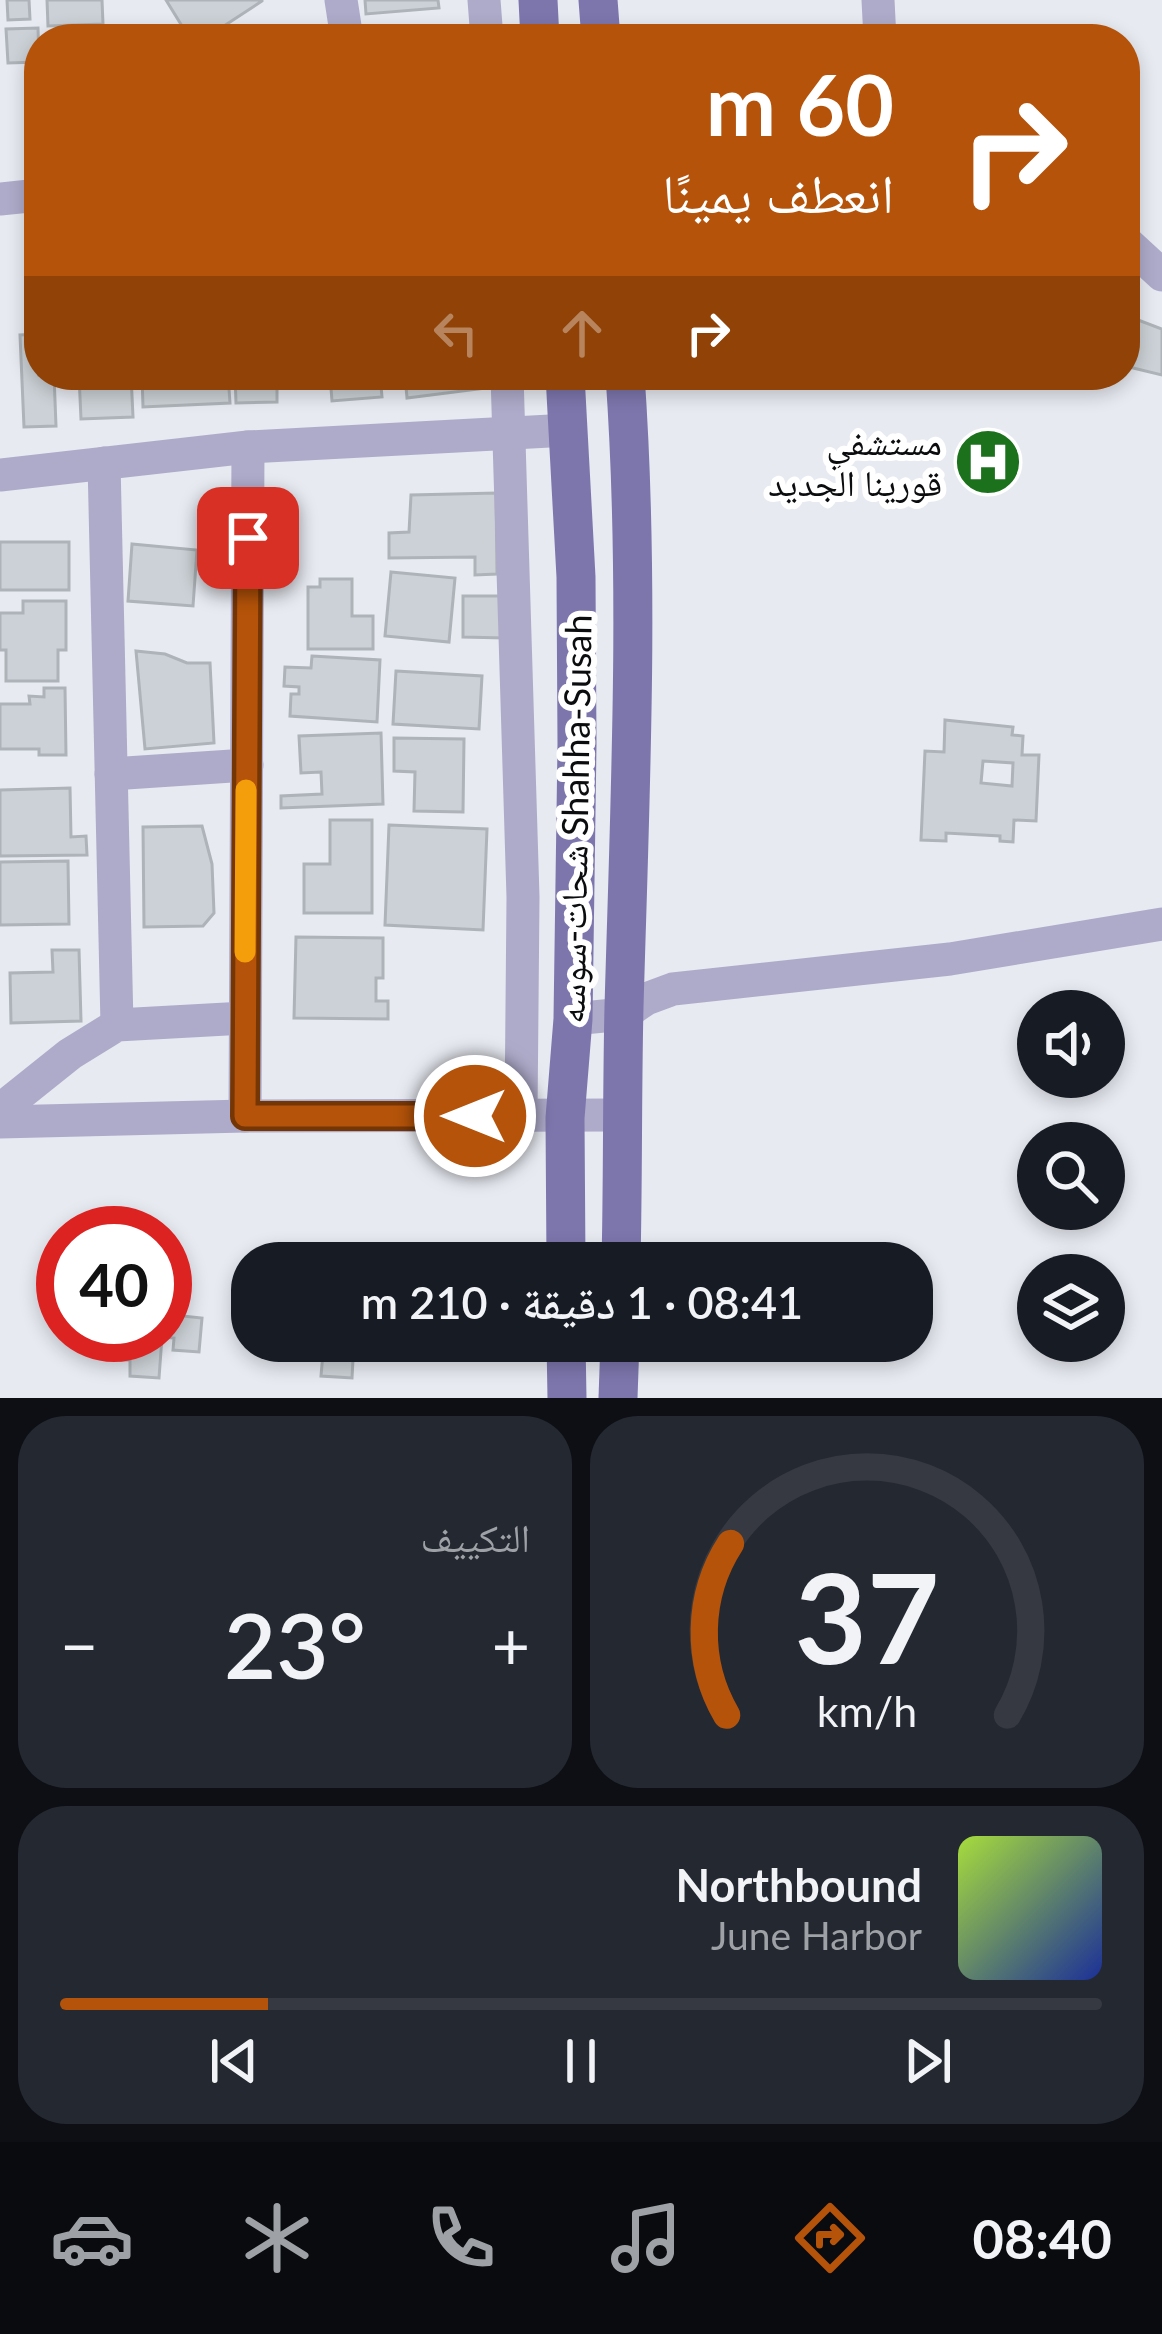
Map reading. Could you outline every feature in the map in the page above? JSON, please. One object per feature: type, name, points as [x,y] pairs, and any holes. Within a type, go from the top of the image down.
[{"type":"main road","name":"شحات-سوسه Shahha-Susah","points":[[566,390],[576,601],[566,1242]]},
{"type":"main road","name":"شحات-سوسه Shahha-Susah","points":[[621,1242],[635,631],[627,390]]},
{"type":"main road","points":[[566,1362],[567,1398]]},
{"type":"main road","points":[[618,1398],[619,1362]]},
{"type":"street","points":[[508,390],[523,897],[521,1116]]},
{"type":"street","points":[[0,476],[248,447],[569,430]]},
{"type":"street","points":[[245,1116],[248,447]]},
{"type":"street","points":[[104,463],[117,1025]]},
{"type":"street","points":[[111,774],[247,765]]},
{"type":"street","points":[[573,1018],[624,1014],[673,989],[950,958],[1162,924]]},
{"type":"street","points":[[0,1110],[70,1054],[117,1025],[245,1018]]},
{"type":"street","points":[[0,1122],[624,1115]]},
{"type":"building","points":[[7,0],[29,0],[30,19],[8,20]]},
{"type":"building","points":[[47,0],[102,0],[103,24],[48,24]]},
{"type":"building","points":[[166,0],[262,0],[227,24],[181,24]]},
{"type":"building","points":[[365,0],[438,0],[439,8],[366,14]]},
{"type":"building","points":[[24,28],[24,62],[8,63],[6,29]]},
{"type":"building","points":[[1140,321],[1162,329],[1162,375],[1140,370]]},
{"type":"building","points":[[20,335],[24,335],[24,390],[55,390],[56,426],[24,427]]},
{"type":"building","points":[[80,390],[132,390],[133,417],[81,419]]},
{"type":"building","points":[[142,390],[229,390],[230,403],[143,407]]},
{"type":"building","points":[[236,390],[277,390],[277,402],[236,403]]},
{"type":"building","points":[[331,390],[381,390],[382,397],[332,401]]},
{"type":"building","points":[[406,390],[470,390],[407,398]]},
{"type":"building","points":[[496,493],[497,574],[475,575],[475,557],[389,558],[389,533],[409,532],[411,495]]},
{"type":"building","points":[[0,542],[69,542],[69,590],[0,590]]},
{"type":"building","points":[[132,544],[197,550],[193,606],[128,601]]},
{"type":"building","points":[[391,572],[455,578],[449,642],[385,636]]},
{"type":"building","points":[[320,579],[352,579],[352,616],[373,616],[373,649],[308,649],[308,587],[320,587]]},
{"type":"building","points":[[463,596],[504,596],[504,638],[463,637]]},
{"type":"building","points":[[23,601],[66,601],[66,650],[58,650],[58,681],[6,681],[0,613],[23,613]]},
{"type":"building","points":[[136,651],[165,654],[187,663],[210,663],[214,743],[145,749]]},
{"type":"building","points":[[312,656],[380,660],[377,722],[290,716],[291,694],[299,694],[299,687],[284,686],[285,667],[311,668]]},
{"type":"building","points":[[396,671],[482,676],[479,729],[393,724]]},
{"type":"building","points":[[44,688],[65,688],[66,755],[0,749],[0,704],[30,704],[29,696],[44,697]]},
{"type":"building","points":[[945,720],[1013,727],[1012,735],[1023,736],[1022,755],[1039,755],[1036,821],[1014,820],[1013,842],[1000,841],[1000,836],[946,833],[946,841],[921,840],[925,751],[944,752]],"holes":[[[983,761],[1013,763],[1012,786],[981,783]]]},
{"type":"building","points":[[381,733],[383,804],[281,808],[281,796],[322,794],[321,772],[301,773],[299,736]]},
{"type":"building","points":[[394,738],[464,739],[463,812],[414,811],[415,772],[394,771]]},
{"type":"building","points":[[70,788],[71,837],[86,836],[87,855],[0,856],[0,790]]},
{"type":"building","points":[[330,820],[372,820],[372,913],[304,913],[304,864],[330,864]]},
{"type":"building","points":[[389,825],[487,829],[483,930],[385,925]]},
{"type":"building","points":[[202,826],[212,864],[214,913],[203,926],[144,927],[143,827]]},
{"type":"building","points":[[68,861],[69,924],[0,925],[0,862]]},
{"type":"building","points":[[296,937],[383,938],[383,978],[376,978],[376,1001],[388,1001],[388,1019],[294,1018]]},
{"type":"building","points":[[52,950],[79,950],[81,1021],[11,1023],[10,973],[53,972]]},
{"type":"building","points":[[192,1317],[202,1318],[199,1352],[192,1351]]},
{"type":"building","points":[[130,1362],[160,1362],[159,1378],[130,1376]]},
{"type":"building","points":[[322,1362],[353,1362],[352,1378],[321,1376]]},
{"type":"slow traffic","points":[[245,952],[246,790]]},
{"type":"place","name":"مستشفي قورينا الجديد","points":[[988,462]]},
{"type":"route","points":[[248,538],[245,1116],[475,1116]]}]
